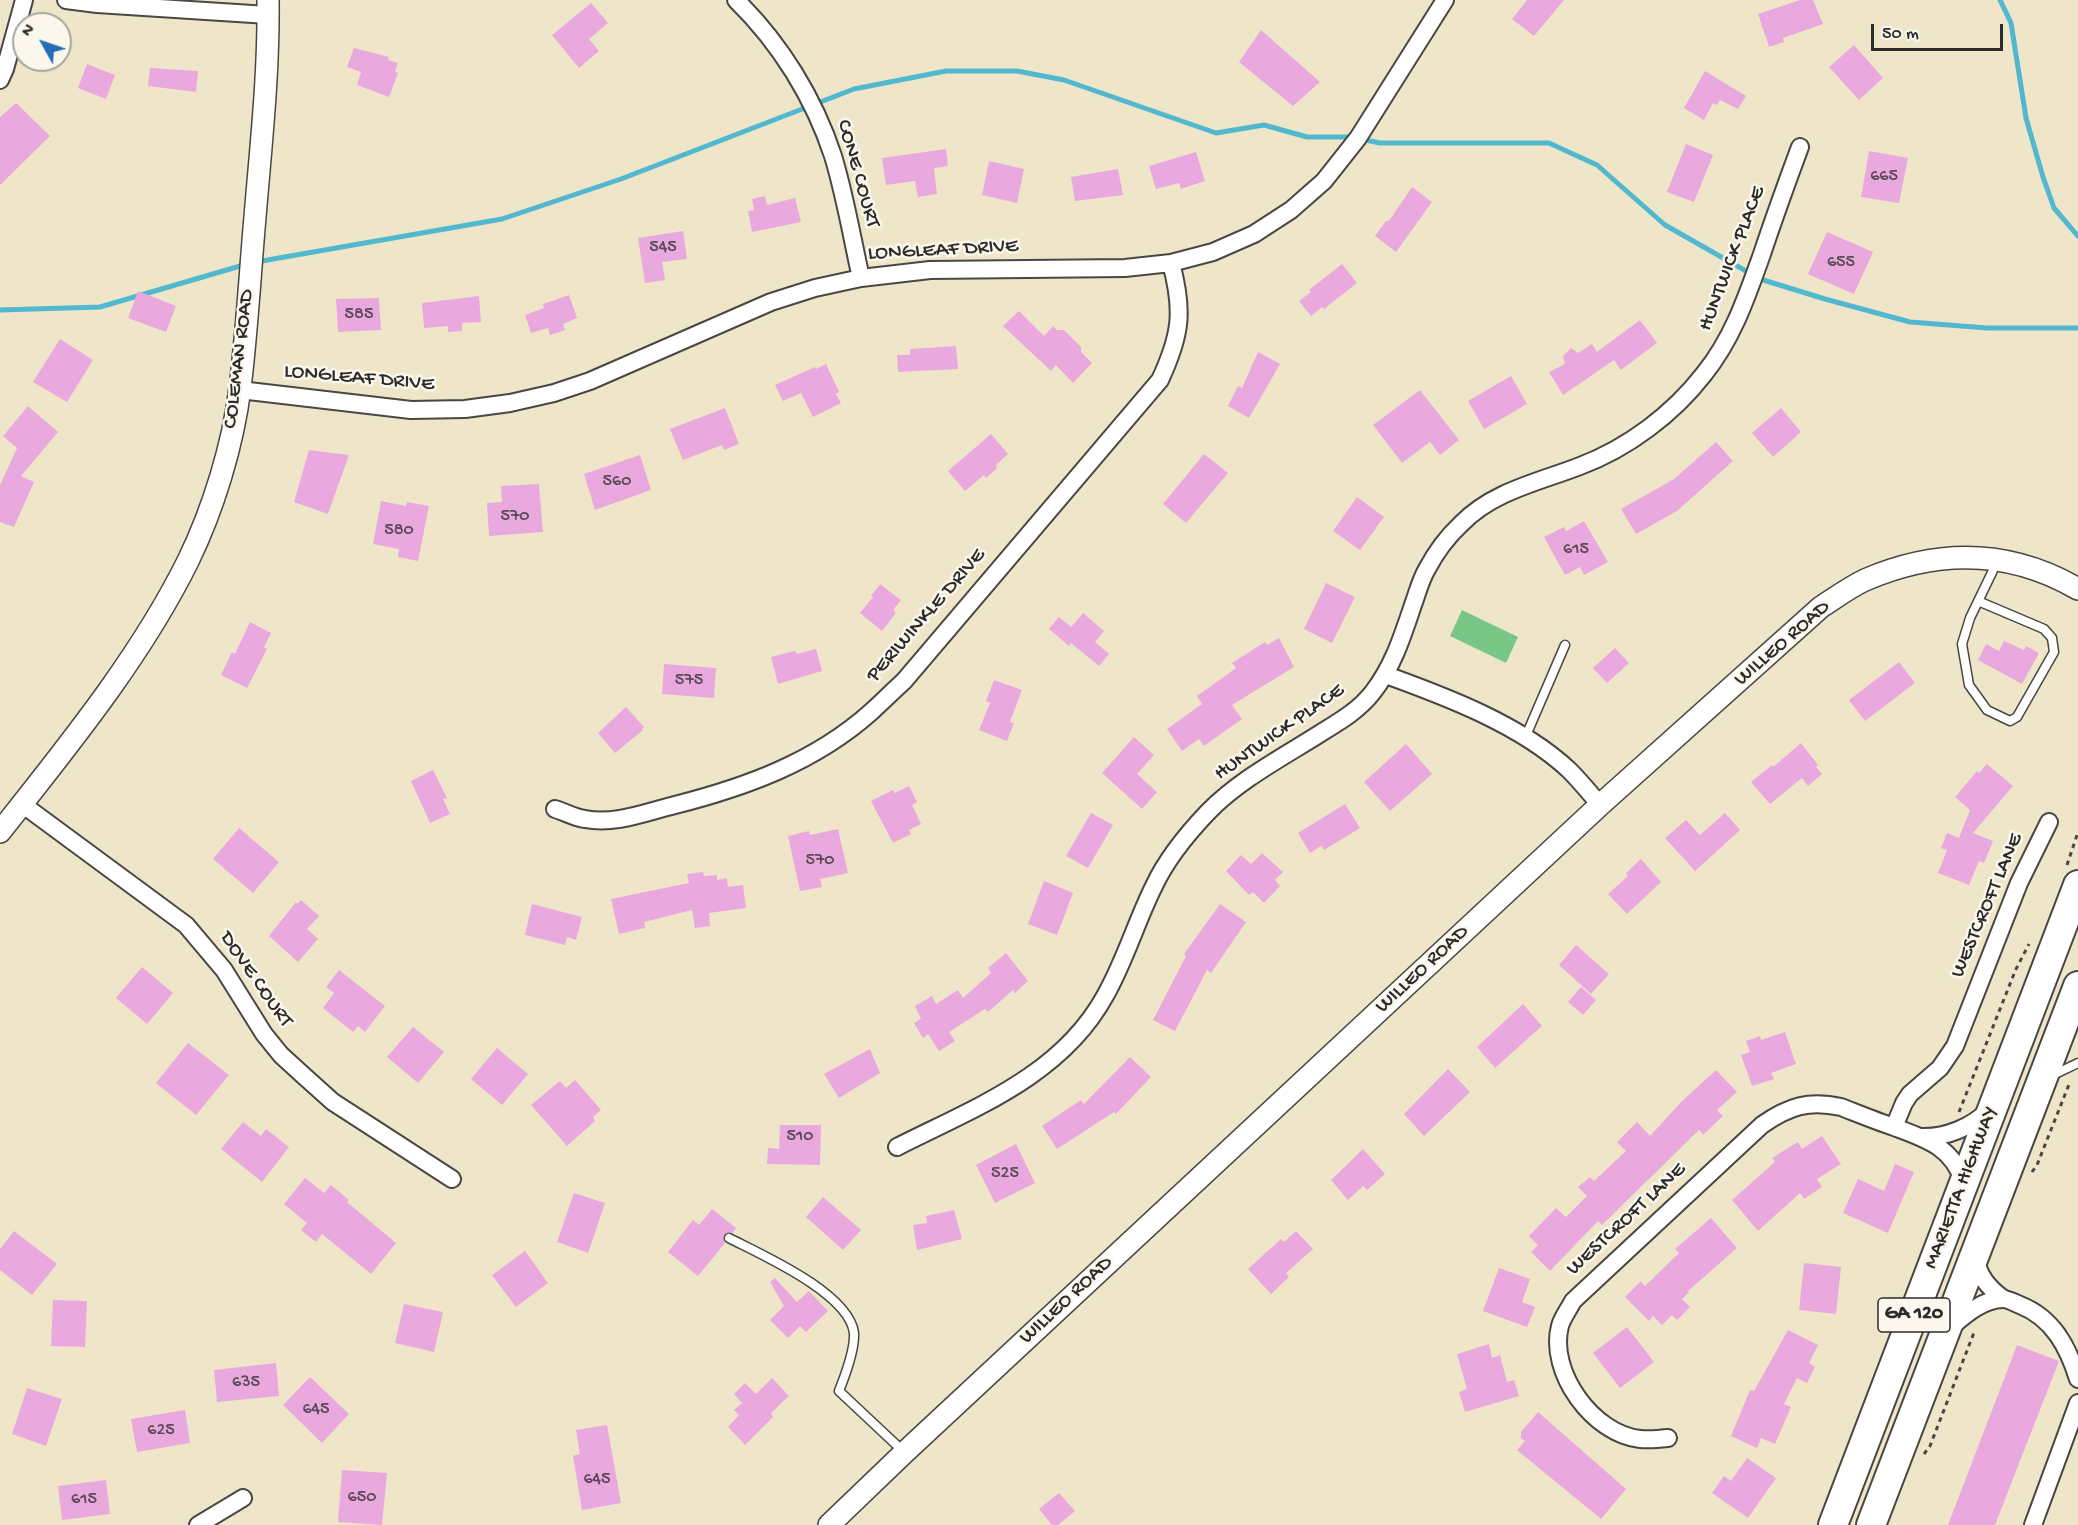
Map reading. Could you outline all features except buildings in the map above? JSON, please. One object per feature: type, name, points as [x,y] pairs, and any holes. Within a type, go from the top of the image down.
[{"type":"highway","name":"MARIETTA HIGHWAY","points":[[1833,1525],[2078,885]]},
{"type":"highway","name":"MARIETTA HIGHWAY","points":[[1871,1525],[2040,1084],[2078,991]]},
{"type":"street","points":[[0,80],[24,0]]},
{"type":"street","points":[[66,0],[97,4],[268,7]]},
{"type":"street","name":"CONE COURT","points":[[736,0],[773,42],[796,76],[815,112],[833,156],[861,278]]},
{"type":"street","name":"LONGLEAF DRIVE","points":[[240,390],[411,410],[465,409],[510,403],[554,393],[590,381],[771,302],[815,288],[861,278],[930,270],[1125,268],[1171,263],[1213,252],[1254,234],[1291,210],[1324,181],[1359,138],[1445,0]]},
{"type":"street","name":"COLEMAN ROAD","points":[[0,832],[120,675],[160,615],[179,579],[209,510],[228,450],[240,390],[265,96],[268,7]]},
{"type":"street","name":"HUNTWICK PLACE","points":[[897,1147],[1014,1088],[1039,1072],[1085,1027],[1104,999],[1118,972],[1154,885],[1189,832],[1239,786],[1352,713],[1370,697],[1386,675],[1396,654],[1425,572],[1442,544],[1462,522],[1483,505],[1506,492],[1584,465],[1625,445],[1669,412],[1704,375],[1724,346],[1742,310],[1800,147]]},
{"type":"street","name":"PERIWINKLE DRIVE","points":[[555,809],[585,819],[615,820],[720,793],[752,783],[796,763],[832,742],[870,713],[904,681],[1160,380],[1173,354],[1179,323],[1178,289],[1171,263]]},
{"type":"street","name":"WILLEO ROAD","points":[[829,1525],[1600,805],[1821,607],[1863,581],[1910,564],[1944,558],[1978,557],[2029,566],[2078,590]]},
{"type":"street","points":[[1386,675],[1480,712],[1525,738],[1569,770],[1600,805]]},
{"type":"street","name":"DOVE COURT","points":[[22,804],[186,925],[224,970],[264,1034],[281,1055],[326,1095],[452,1179]]},
{"type":"street","name":"WESTCROFT LANE","points":[[1894,1127],[1910,1094],[1940,1068],[1955,1046],[2019,884],[2049,822]]},
{"type":"street","name":"WESTCROFT LANE","points":[[1668,1438],[1639,1439],[1623,1434],[1601,1422],[1574,1393],[1561,1367],[1558,1343],[1560,1325],[1573,1301],[1762,1125],[1792,1107],[1807,1104],[1841,1107],[1935,1144],[1951,1159],[1962,1174],[1964,1183]]},
{"type":"street","name":"WESTCROFT LANE","points":[[1921,1137],[1938,1136],[1957,1131],[1977,1120],[1995,1105]]},
{"type":"street","points":[[1975,1255],[1978,1269],[1986,1283],[2004,1299],[2037,1312],[2049,1322],[2061,1338],[2078,1379]]},
{"type":"street","points":[[1945,1332],[1974,1309],[1985,1303],[2004,1299]]},
{"type":"street","points":[[2033,1525],[2078,1402]]},
{"type":"street","points":[[198,1525],[243,1497]]},
{"type":"lane","points":[[1978,601],[2044,628],[2052,638],[2054,652],[2017,717],[2010,721],[1987,710],[1970,685],[1962,644],[1970,618],[1978,601],[1998,560]]},
{"type":"lane","points":[[1525,738],[1565,645]]},
{"type":"lane","points":[[2040,1084],[2065,1068],[2078,1063]]},
{"type":"lane","points":[[729,1238],[769,1258],[828,1294],[840,1305],[848,1317],[854,1334],[849,1363],[839,1391],[904,1453]]},
{"type":"green space","points":[[1462,610],[1518,637],[1506,663],[1450,636]]},
{"type":"waterway","points":[[2000,0],[2011,23],[2026,118],[2043,177],[2054,208],[2078,236]]},
{"type":"waterway","points":[[256,262],[502,219],[621,179],[854,89],[946,71],[1017,71],[1064,80],[1216,133],[1264,125],[1307,137],[1351,137],[1380,143],[1549,143],[1597,165],[1665,225],[1760,279],[1910,322],[1987,328],[2078,328]]},
{"type":"waterway","points":[[0,310],[100,307],[247,264]]}]
